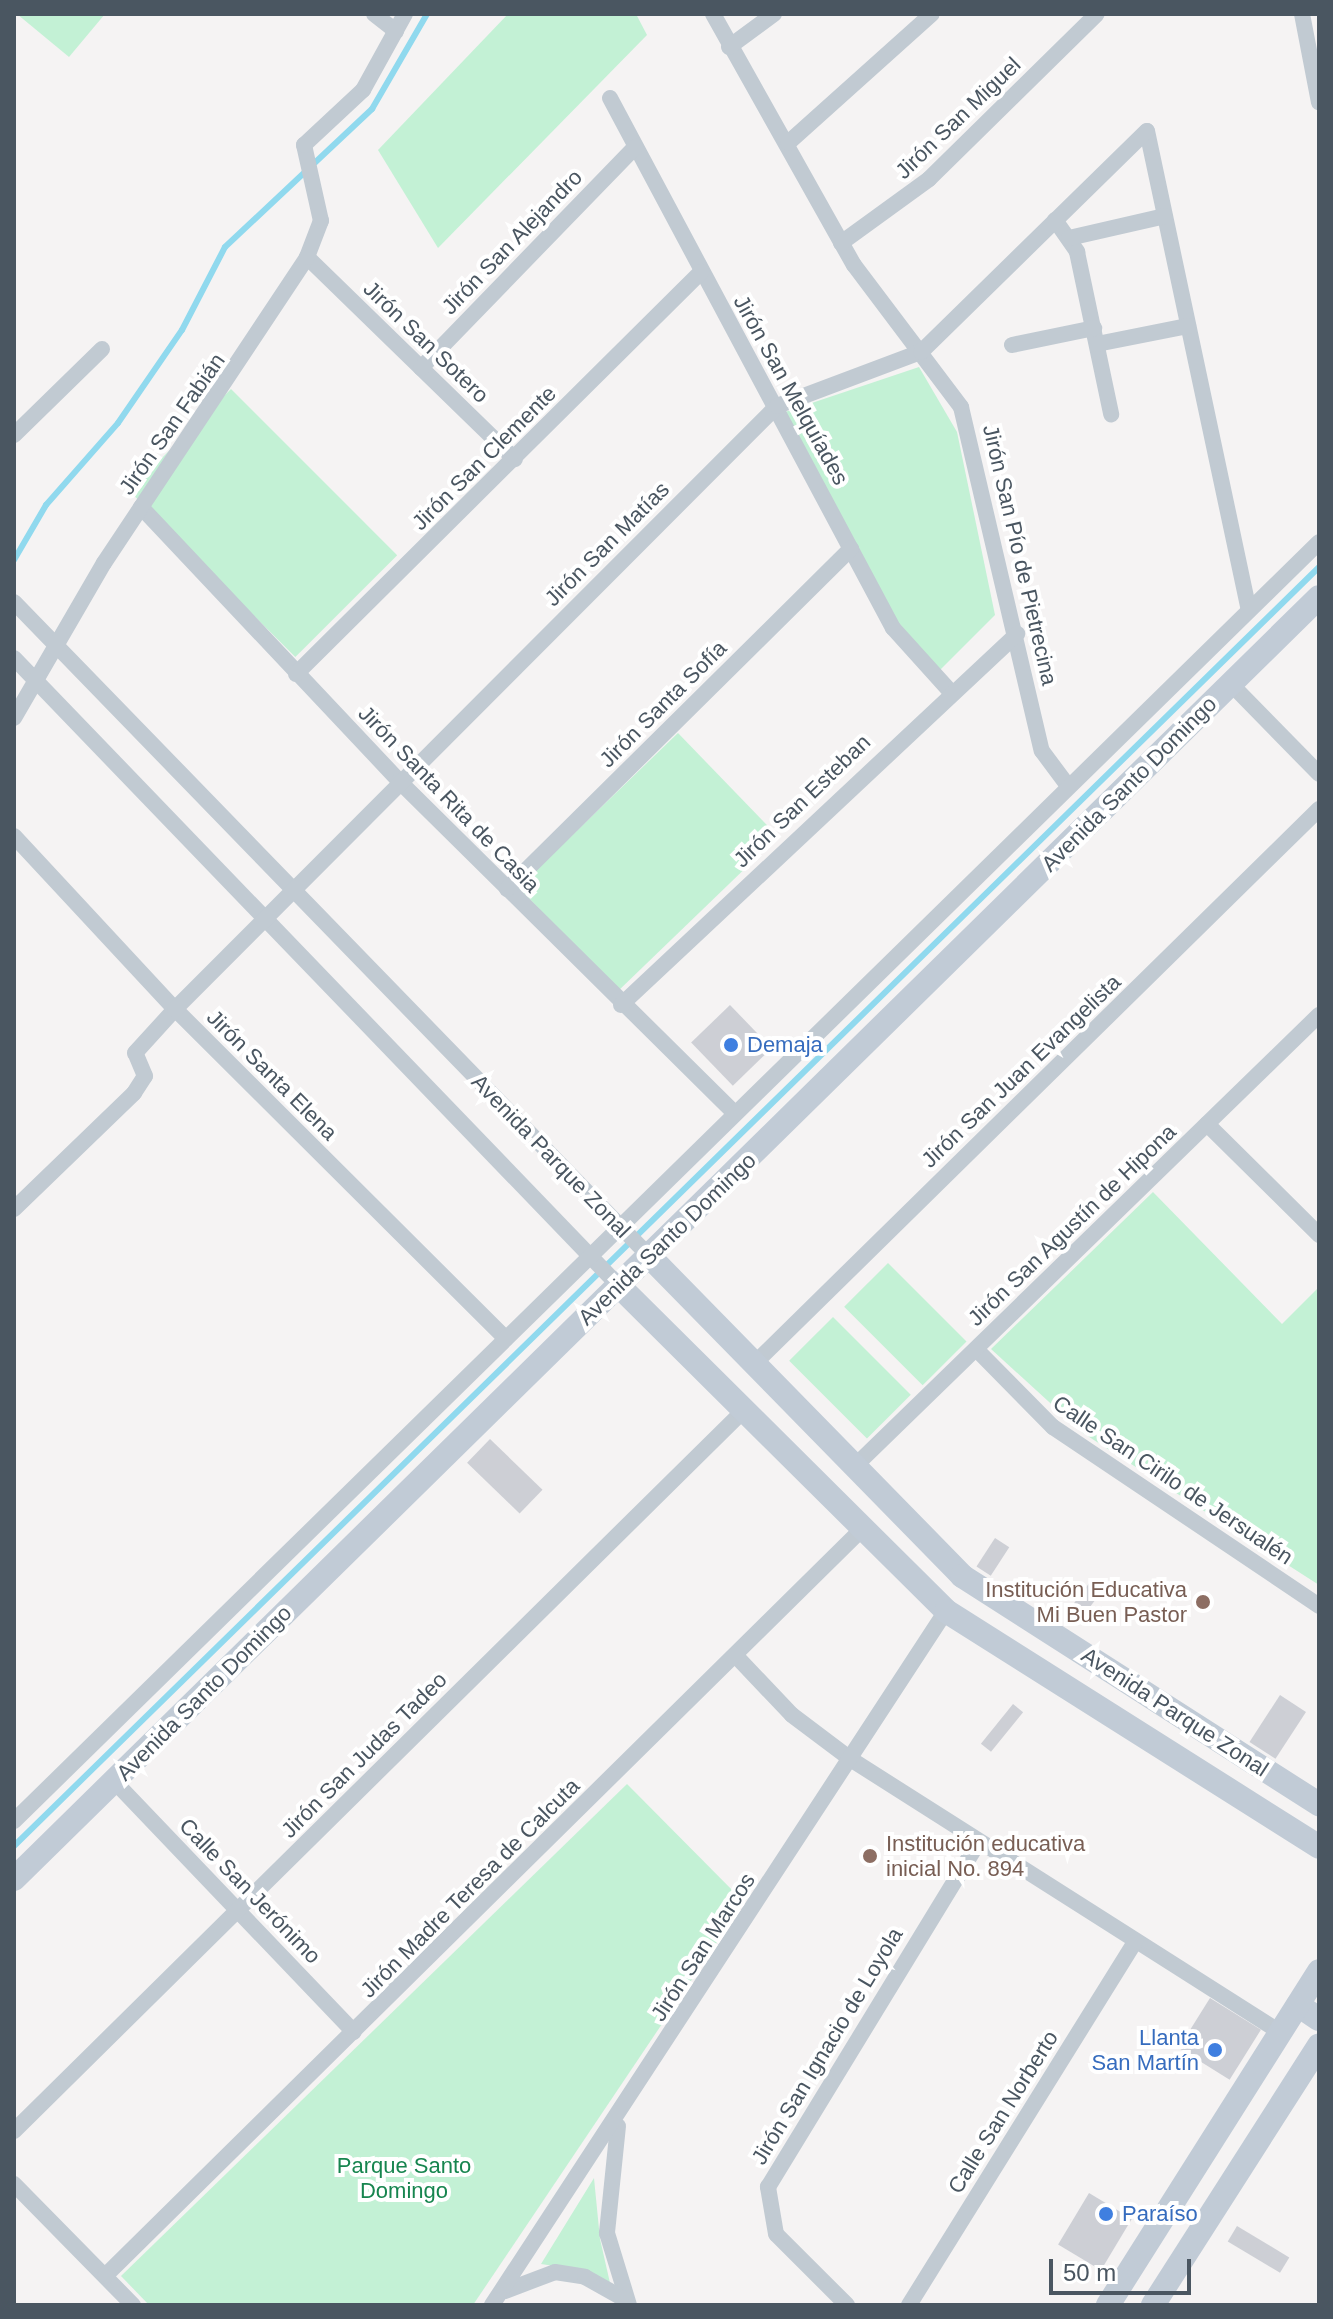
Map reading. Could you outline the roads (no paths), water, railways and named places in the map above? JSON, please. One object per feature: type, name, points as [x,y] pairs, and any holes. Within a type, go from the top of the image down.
[{"type":"main road","name":"Avenida Santo Domingo","points":[[14,1879],[1319,597]]},
{"type":"main road","name":"Avenida Parque Zonal","points":[[649,1256],[962,1576],[1319,1804]]},
{"type":"main road","name":"Avenida Parque Zonal","points":[[619,1286],[946,1611],[1319,1847]]},
{"type":"main road","points":[[1108,2305],[1319,1971]]},
{"type":"main road","points":[[1298,2005],[1319,2019]]},
{"type":"main road","points":[[1153,2305],[1317,2053]]},
{"type":"street","points":[[374,14],[396,31],[405,14]]},
{"type":"street","name":"Jirón San Pío de Pietrecina","points":[[713,14],[729,47],[788,143],[841,243],[921,352],[969,428],[1042,751],[1068,786]]},
{"type":"street","points":[[729,47],[774,14]]},
{"type":"street","points":[[788,143],[932,14]]},
{"type":"street","name":"Jirón San Miguel","points":[[841,243],[929,179],[1097,14]]},
{"type":"street","points":[[1302,14],[1319,102]]},
{"type":"street","name":"Jirón San Fabián","points":[[14,718],[39,682],[141,507],[307,257],[321,221],[304,145],[363,90],[396,31]]},
{"type":"street","name":"Jirón San Melquíades","points":[[610,98],[900,638],[949,690]]},
{"type":"street","name":"Jirón San Matías","points":[[14,1209],[145,1079],[134,1063],[138,1049],[175,1009],[290,889],[777,406],[921,352],[1147,131],[1165,216]]},
{"type":"street","name":"Jirón San Alejandro","points":[[421,368],[635,147]]},
{"type":"street","points":[[1069,238],[1165,216],[1249,610]]},
{"type":"street","points":[[1055,220],[1069,238],[1095,336],[1111,414]]},
{"type":"street","name":"Jirón San Sotero","points":[[307,257],[515,459]]},
{"type":"street","name":"Jirón San Clemente","points":[[296,674],[701,272]]},
{"type":"street","points":[[1012,345],[1188,326]]},
{"type":"street","points":[[18,424],[102,349]]},
{"type":"street","name":"Jirón Santa Rita de Casia","points":[[141,507],[399,781],[621,1005],[735,1113]]},
{"type":"street","name":"Avenida Santo Domingo","points":[[14,1821],[1319,542]]},
{"type":"street","name":"Jirón Santa Sofía","points":[[507,889],[851,549]]},
{"type":"street","name":"Avenida Parque Zonal","points":[[14,602],[649,1256]]},
{"type":"street","name":"Jirón San Esteban","points":[[621,1005],[949,690],[1017,634]]},
{"type":"street","name":"Avenida Parque Zonal","points":[[14,658],[619,1286]]},
{"type":"street","points":[[1231,684],[1319,774]]},
{"type":"street","name":"Jirón San Juan Evangelista","points":[[754,1364],[1319,809]]},
{"type":"street","name":"Jirón Santa Elena","points":[[14,836],[175,1009],[506,1339]]},
{"type":"street","name":"Jirón San Agustín de Hipona","points":[[855,1466],[1319,1015]]},
{"type":"street","points":[[1207,1124],[1319,1235]]},
{"type":"street","name":"Calle San Cirilo de Jersualén","points":[[976,1349],[1053,1427],[1319,1606]]},
{"type":"street","name":"Jirón San Judas Tadeo","points":[[14,2131],[744,1410]]},
{"type":"street","name":"Jirón Madre Teresa de Calcuta","points":[[105,2276],[863,1528]]},
{"type":"street","name":"Jirón San Marcos","points":[[496,2299],[852,1760],[946,1611]]},
{"type":"street","points":[[736,1656],[792,1715],[852,1760],[978,1843],[1280,2032]]},
{"type":"street","name":"Calle San Jerónimo","points":[[114,1781],[354,2032]]},
{"type":"street","name":"Jirón San Ignacio de Loyola","points":[[847,2305],[776,2234],[768,2187],[978,1843]]},
{"type":"street","name":"Calle San Norberto","points":[[909,2305],[1135,1942]]},
{"type":"street","points":[[621,2113],[606,2214],[628,2303]]},
{"type":"street","points":[[14,2184],[133,2305]]},
{"type":"street","points":[[496,2299],[533,2275],[555,2272],[585,2277],[628,2303]]},
{"type":"waterway","points":[[14,560],[46,505],[118,423],[182,330],[225,247],[372,109],[427,14]]},
{"type":"waterway","points":[[14,1846],[1319,567]]},
{"type":"place","name":"Demaja","points":[[731,1045]]},
{"type":"place","name":"Institución Educativa Mi Buen Pastor","points":[[1203,1602]]},
{"type":"place","name":"Institución educativa inicial No. 894","points":[[870,1856]]},
{"type":"place","name":"Llanta San Martín","points":[[1215,2050]]},
{"type":"place","name":"Paraíso","points":[[1106,2214]]},
{"type":"park label","name":"Parque Santo Domingo","points":[[404,2178]]}]
